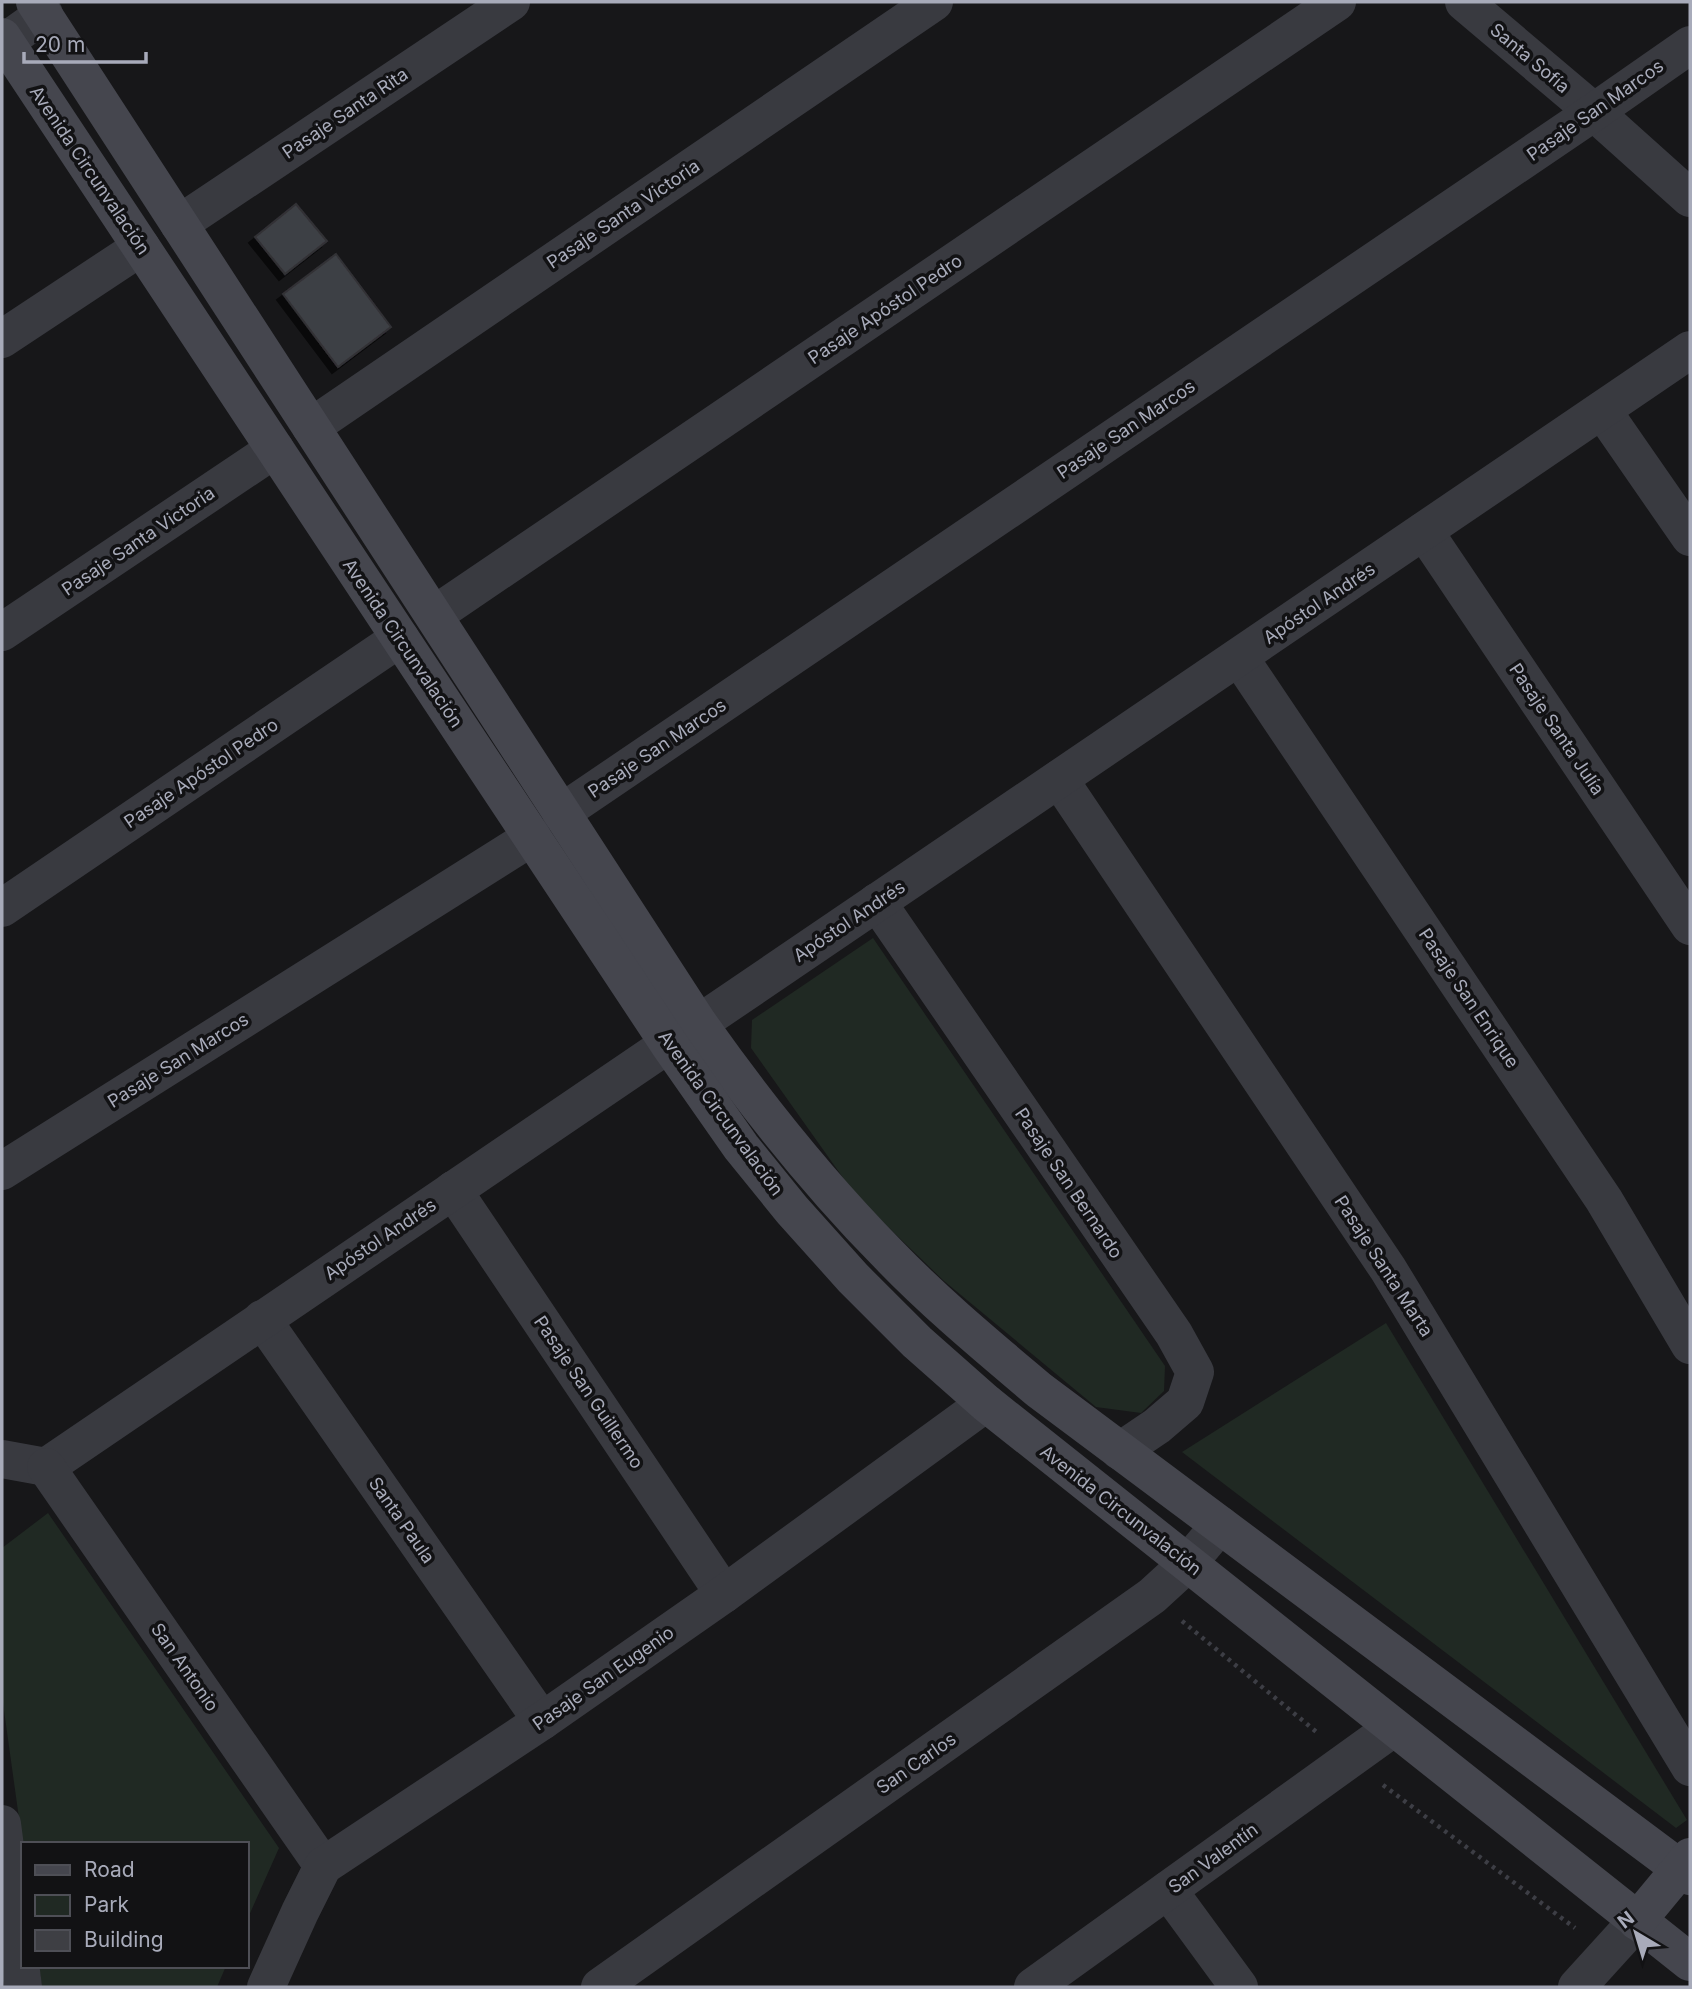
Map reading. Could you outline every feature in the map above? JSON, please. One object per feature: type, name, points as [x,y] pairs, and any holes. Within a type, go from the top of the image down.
[{"type":"street","name":"Pasaje Santa Rita","points":[[179,224],[511,2]]},
{"type":"street","name":"Pasaje Santa Victoria","points":[[311,427],[934,2]]},
{"type":"street","name":"Pasaje Apóstol Pedro","points":[[434,615],[1337,2]]},
{"type":"street","name":"Santa Sofía","points":[[1464,2],[1690,198]]},
{"type":"street","name":"Avenida Circunvalación","points":[[39,8],[561,813],[684,1034],[741,1147],[792,1210],[853,1278],[917,1342],[985,1403],[1690,1962]]},
{"type":"street","points":[[3,41],[39,8]]},
{"type":"street","name":"Avenida Circunvalación","points":[[3,41],[531,837],[684,1034],[771,1121],[888,1255],[962,1325],[1039,1390],[1687,1867]]},
{"type":"street","name":"Pasaje San Marcos","points":[[561,813],[1690,45]]},
{"type":"street","points":[[2,339],[141,247]]},
{"type":"street","name":"Apóstol Andrés","points":[[46,1467],[1690,350]]},
{"type":"street","points":[[1602,410],[1690,537]]},
{"type":"street","name":"Pasaje Santa Victoria","points":[[2,632],[275,449]]},
{"type":"street","name":"Pasaje Santa Julía","points":[[1424,531],[1690,926]]},
{"type":"street","name":"Pasaje Apóstol Pedro","points":[[2,908],[400,638]]},
{"type":"street","name":"Pasaje San Enrique","points":[[1239,657],[1604,1200],[1690,1345]]},
{"type":"street","name":"Pasaje Santa Marta","points":[[1059,779],[1388,1269],[1690,1767]]},
{"type":"street","name":"Pasaje San Marcos","points":[[2,1171],[531,837]]},
{"type":"street","name":"Pasaje San Bernardo","points":[[877,902],[1174,1334],[1195,1372],[1185,1402],[1157,1426],[1120,1451]]},
{"type":"street","name":"Pasaje San Guillermo","points":[[453,1190],[724,1594]]},
{"type":"street","name":"Santa Paula","points":[[262,1319],[542,1721]]},
{"type":"street","name":"Pasaje San Eugenio","points":[[266,1987],[323,1866],[542,1721],[724,1594],[985,1403]]},
{"type":"street","points":[[2,1459],[46,1467]]},
{"type":"street","name":"San Antonio","points":[[46,1467],[323,1866]]},
{"type":"street","name":"San Carlos","points":[[600,1987],[1152,1596],[1188,1563],[1220,1525]]},
{"type":"street","name":"San Valentín","points":[[1033,1987],[1393,1728]]},
{"type":"street","points":[[2,1824],[9,1938],[23,1987]]},
{"type":"street","points":[[1577,1987],[1687,1867]]},
{"type":"street","points":[[1168,1890],[1239,1987]]},
{"type":"path","points":[[1152,1596],[1349,1759],[1608,1953]]},
{"type":"green space","points":[[873,938],[1165,1366],[1164,1391],[1141,1413],[1096,1407],[944,1281],[856,1196],[751,1048],[752,1020]]},
{"type":"green space","points":[[1386,1323],[1687,1820],[1676,1828],[1182,1452]]},
{"type":"green space","points":[[48,1513],[279,1848],[248,1918],[248,1842],[22,1842],[2,1696],[2,1548]]},
{"type":"green space","points":[[39,1968],[225,1968],[217,1987],[42,1987]]},
{"type":"building","points":[[296,204],[327,241],[285,274],[255,237]]},
{"type":"building","points":[[336,254],[391,327],[338,367],[283,294]]}]
